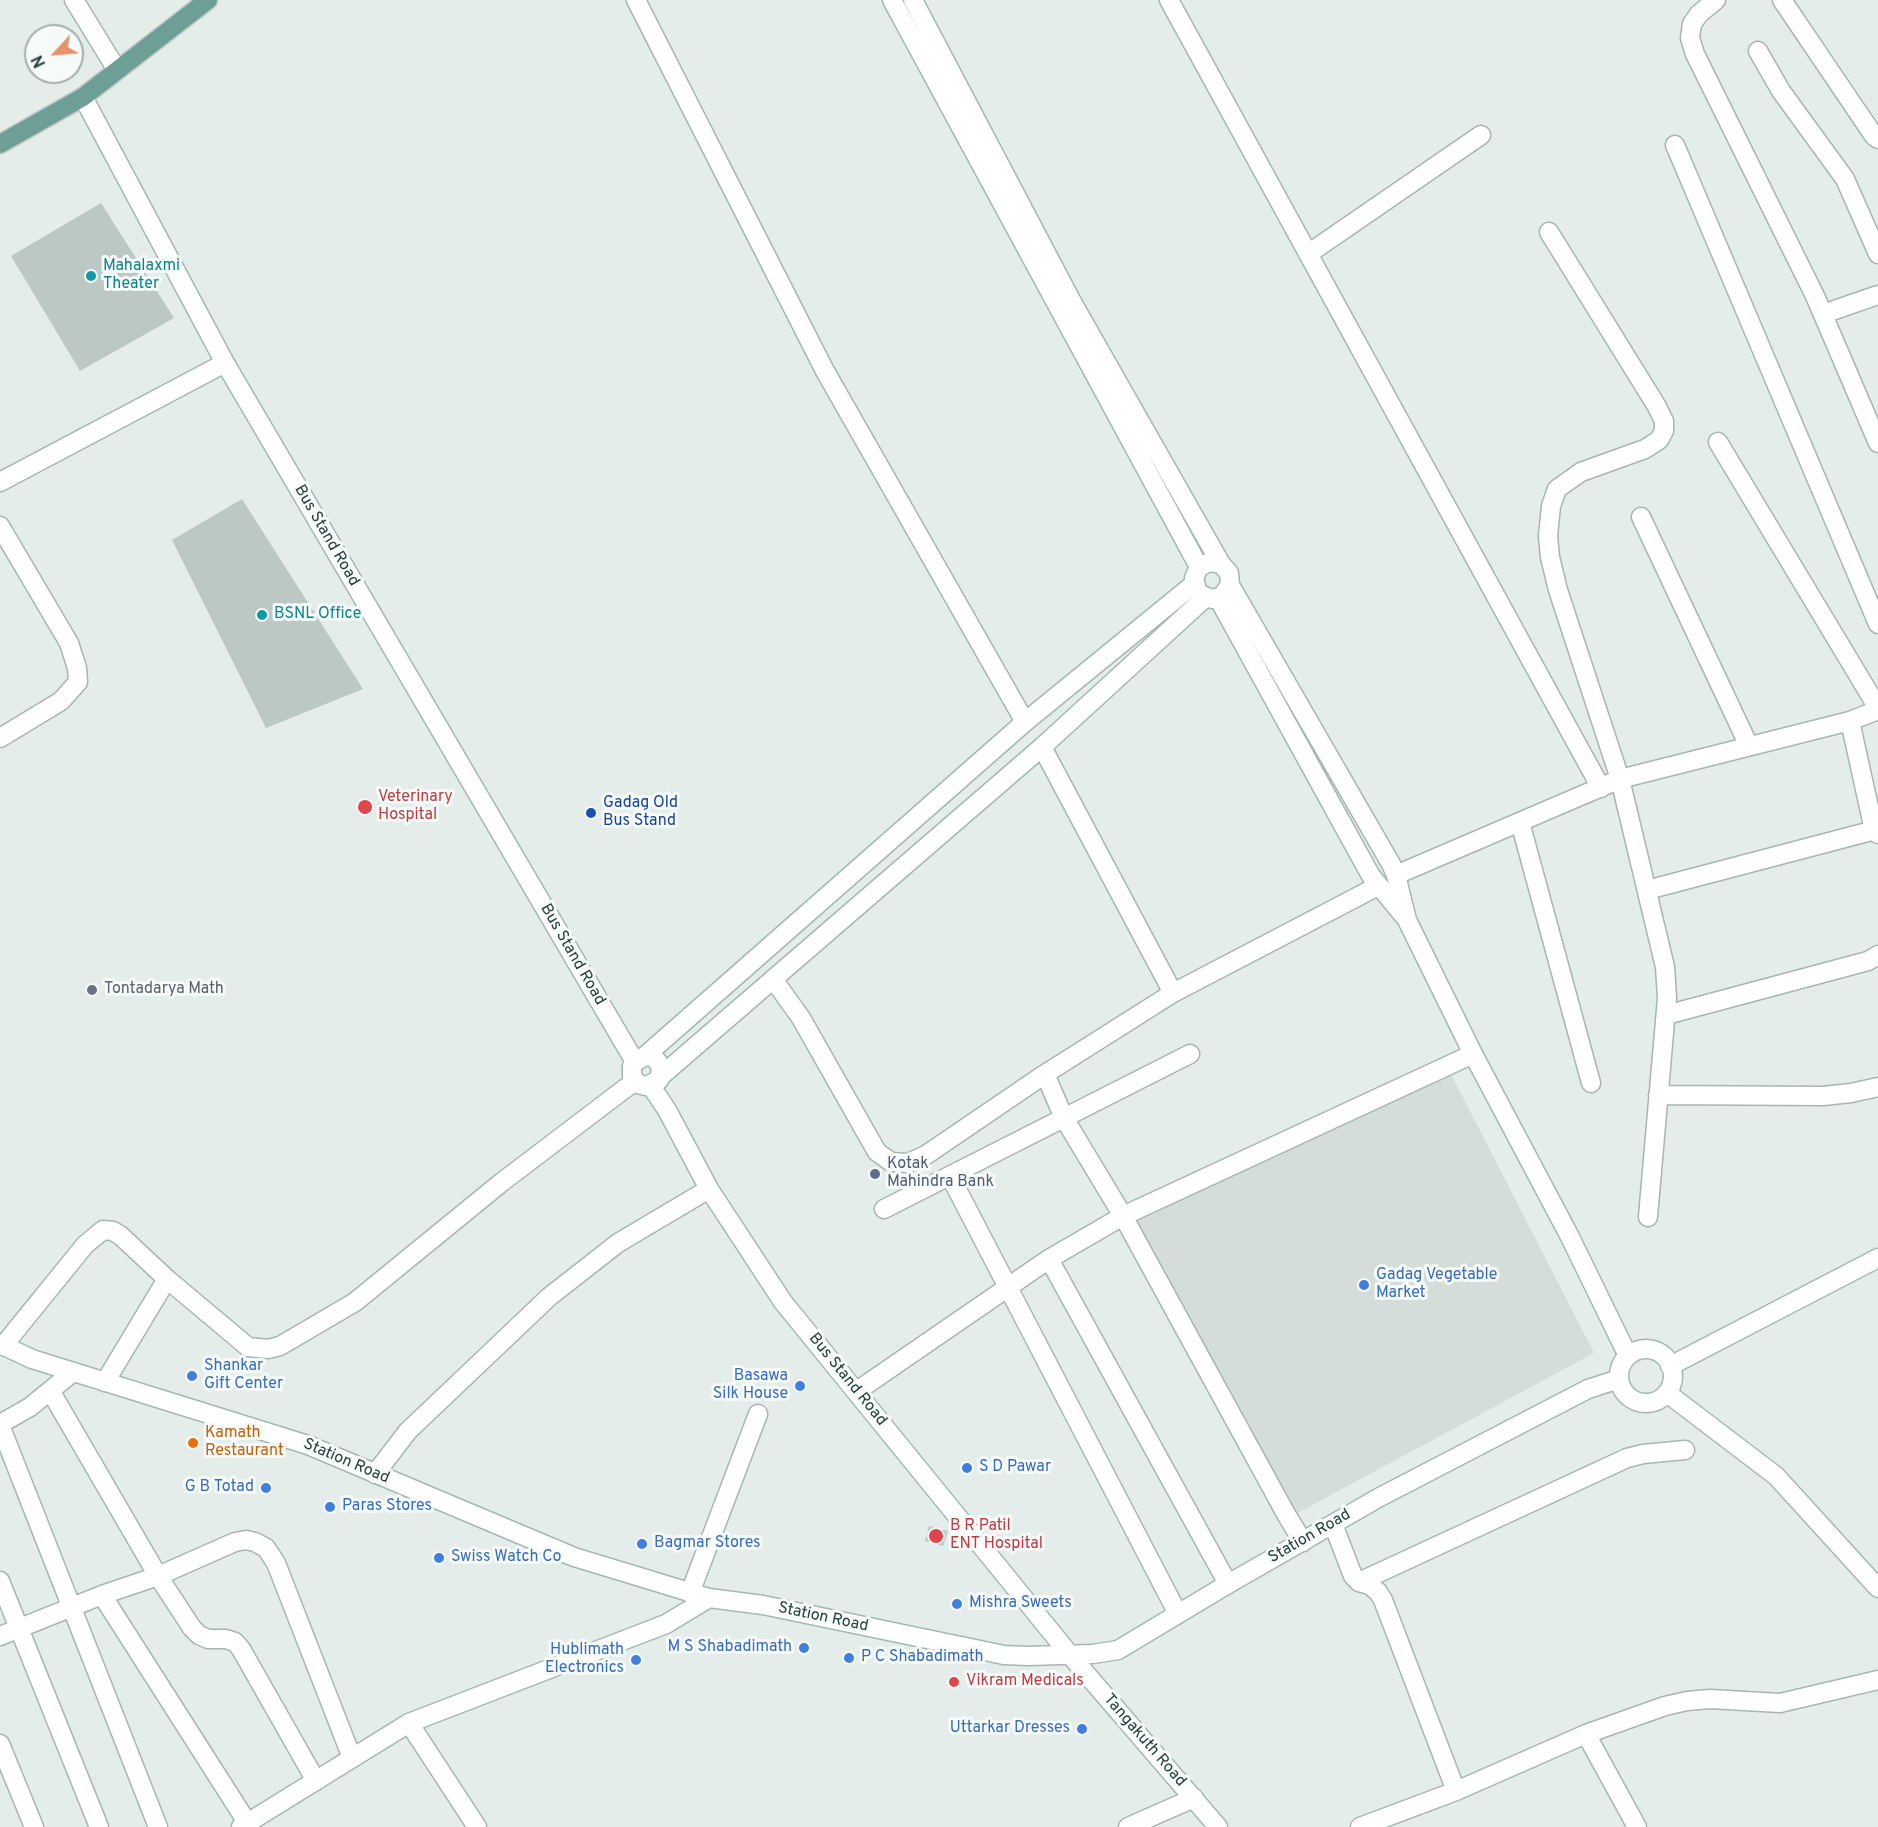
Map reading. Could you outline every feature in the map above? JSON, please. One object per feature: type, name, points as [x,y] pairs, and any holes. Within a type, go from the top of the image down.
[{"type":"main road","points":[[0,144],[82,97],[208,0]]},
{"type":"street","points":[[74,0],[117,70]]},
{"type":"street","points":[[636,0],[825,371],[1025,722]]},
{"type":"street","points":[[892,0],[1210,586],[1378,886],[1407,920]]},
{"type":"street","points":[[913,0],[1072,302],[1221,564],[1210,562],[1210,586],[1396,875],[1407,920],[1473,1054],[1569,1235],[1628,1356]]},
{"type":"street","points":[[1169,0],[1601,788]]},
{"type":"street","points":[[1716,0],[1699,14],[1692,24],[1690,38],[1695,54],[1823,314],[1878,443]]},
{"type":"street","points":[[1782,0],[1878,139]]},
{"type":"street","points":[[1758,51],[1781,92],[1845,179],[1878,254]]},
{"type":"street","name":"Bus Stand Road","points":[[82,97],[225,363],[640,1059],[652,1058],[658,1062],[661,1069],[649,1081],[709,1189],[783,1302],[1070,1655]]},
{"type":"street","points":[[1308,254],[1481,135]]},
{"type":"street","points":[[1675,145],[1878,624]]},
{"type":"street","points":[[1549,232],[1664,421],[1664,431],[1659,440],[1645,449],[1581,472],[1557,489],[1551,506],[1548,536],[1550,557],[1558,590],[1620,779],[1665,967],[1668,998],[1648,1216]]},
{"type":"street","points":[[1823,314],[1878,295]]},
{"type":"street","points":[[0,482],[225,363]]},
{"type":"street","points":[[1396,875],[1620,779],[1850,721],[1878,709],[1718,442]]},
{"type":"street","points":[[1641,518],[1749,746]]},
{"type":"street","points":[[0,526],[69,643],[77,668],[78,682],[61,701],[0,738]]},
{"type":"street","points":[[649,1081],[631,1071],[640,1059],[1025,722],[1210,586]]},
{"type":"street","points":[[2,1346],[86,1245],[103,1230],[113,1231],[121,1236],[167,1279],[248,1347],[268,1349],[280,1346],[355,1302],[502,1182],[649,1081],[772,979],[1042,747],[1210,586]]},
{"type":"street","points":[[1647,890],[1876,832],[1850,721]]},
{"type":"street","points":[[1042,747],[1173,993]]},
{"type":"street","points":[[1520,822],[1591,1083]]},
{"type":"street","points":[[772,979],[801,1018],[877,1152],[891,1162],[908,1163],[926,1155],[1046,1074],[1173,993],[1378,886]]},
{"type":"street","points":[[1666,1015],[1868,961],[1878,955]]},
{"type":"street","points":[[884,1209],[1190,1054]]},
{"type":"street","points":[[857,1391],[1049,1259],[1123,1216],[1473,1054]]},
{"type":"street","points":[[1046,1074],[1064,1118],[1123,1216],[1303,1542]]},
{"type":"street","points":[[1658,1095],[1823,1096],[1878,1088]]},
{"type":"street","points":[[950,1176],[1178,1614]]},
{"type":"street","points":[[375,1474],[408,1431],[549,1297],[618,1243],[709,1189]]},
{"type":"street","points":[[1670,1366],[1878,1258]]},
{"type":"street","points":[[1049,1259],[1228,1584]]},
{"type":"street","points":[[105,1382],[167,1279]]},
{"type":"street","name":"Station Road","points":[[2,1346],[32,1359],[308,1445],[574,1557],[690,1593],[709,1598],[763,1605],[1004,1655],[1028,1656],[1093,1654],[1118,1650],[1380,1497],[1588,1389],[1619,1378]]},
{"type":"street","points":[[1646,1350],[1657,1352],[1665,1357],[1670,1366],[1671,1384],[1667,1393],[1652,1403],[1634,1401],[1621,1388],[1619,1378],[1622,1362],[1628,1356],[1636,1351],[1646,1350]]},
{"type":"street","points":[[73,1372],[30,1407],[0,1424],[158,1827]]},
{"type":"street","points":[[51,1392],[158,1576],[192,1628],[199,1635],[208,1639],[226,1639],[235,1642],[241,1649],[316,1781]]},
{"type":"street","points":[[1667,1393],[1776,1476],[1878,1588]]},
{"type":"street","points":[[690,1593],[758,1414]]},
{"type":"street","points":[[1359,1582],[1628,1458],[1643,1454],[1685,1450]]},
{"type":"street","points":[[1333,1524],[1353,1576],[1359,1582],[1370,1585],[1383,1600],[1456,1791]]},
{"type":"street","points":[[0,1636],[73,1606],[158,1576],[236,1542],[246,1540],[255,1542],[266,1548],[276,1563],[352,1758]]},
{"type":"street","points":[[0,1581],[99,1827]]},
{"type":"street","points":[[102,1595],[246,1826],[409,1723],[666,1623],[709,1598]]},
{"type":"street","name":"Tangakuth Road","points":[[1070,1655],[1218,1827]]},
{"type":"street","points":[[1360,1827],[1456,1791],[1586,1734],[1688,1701],[1710,1699],[1780,1702],[1878,1680]]},
{"type":"street","points":[[409,1723],[477,1827]]},
{"type":"street","points":[[1586,1734],[1637,1827]]},
{"type":"street","points":[[0,1744],[34,1827]]},
{"type":"street","points":[[1128,1827],[1194,1798]]},
{"type":"shaded area","name":"Gadag Vegetable Market","points":[[1450,1072],[1594,1353],[1292,1516],[1131,1218]]},
{"type":"building","name":"Mahalaxmi Theater","points":[[101,203],[174,318],[80,371],[11,256]]},
{"type":"building","name":"BSNL Office","points":[[242,499],[363,689],[266,728],[172,540]]},
{"type":"building","points":[[929,1526],[948,1531],[943,1546],[925,1541]]},
{"type":"place","name":"Mahalaxmi Theater","points":[[91,276]]},
{"type":"place","name":"BSNL Office","points":[[262,615]]},
{"type":"place","name":"Veterinary Hospital","points":[[365,807]]},
{"type":"place","name":"Gadag Old Bus Stand","points":[[591,813]]},
{"type":"place","name":"Tontadarya Math","points":[[92,990]]},
{"type":"place","name":"Kotak Mahindra Bank","points":[[875,1174]]},
{"type":"place","name":"Gadag Vegetable Market","points":[[1364,1285]]},
{"type":"place","name":"Shankar Gift Center","points":[[192,1376]]},
{"type":"place","name":"Basawa Silk House","points":[[800,1386]]},
{"type":"place","name":"Kamath Restaurant","points":[[193,1443]]},
{"type":"place","name":"S D Pawar","points":[[967,1468]]},
{"type":"place","name":"G B Totad","points":[[266,1488]]},
{"type":"place","name":"Paras Stores","points":[[330,1507]]},
{"type":"place","name":"B R Patil ENT Hospital","points":[[936,1536]]},
{"type":"place","name":"Bagmar Stores","points":[[642,1544]]},
{"type":"place","name":"Swiss Watch Co","points":[[439,1558]]},
{"type":"place","name":"Mishra Sweets","points":[[957,1604]]},
{"type":"place","name":"M S Shabadimath","points":[[804,1648]]},
{"type":"place","name":"P C Shabadimath","points":[[849,1658]]},
{"type":"place","name":"Hublimath Electronics","points":[[636,1660]]},
{"type":"place","name":"Vikram Medicals","points":[[954,1682]]},
{"type":"place","name":"Uttarkar Dresses","points":[[1082,1729]]}]
